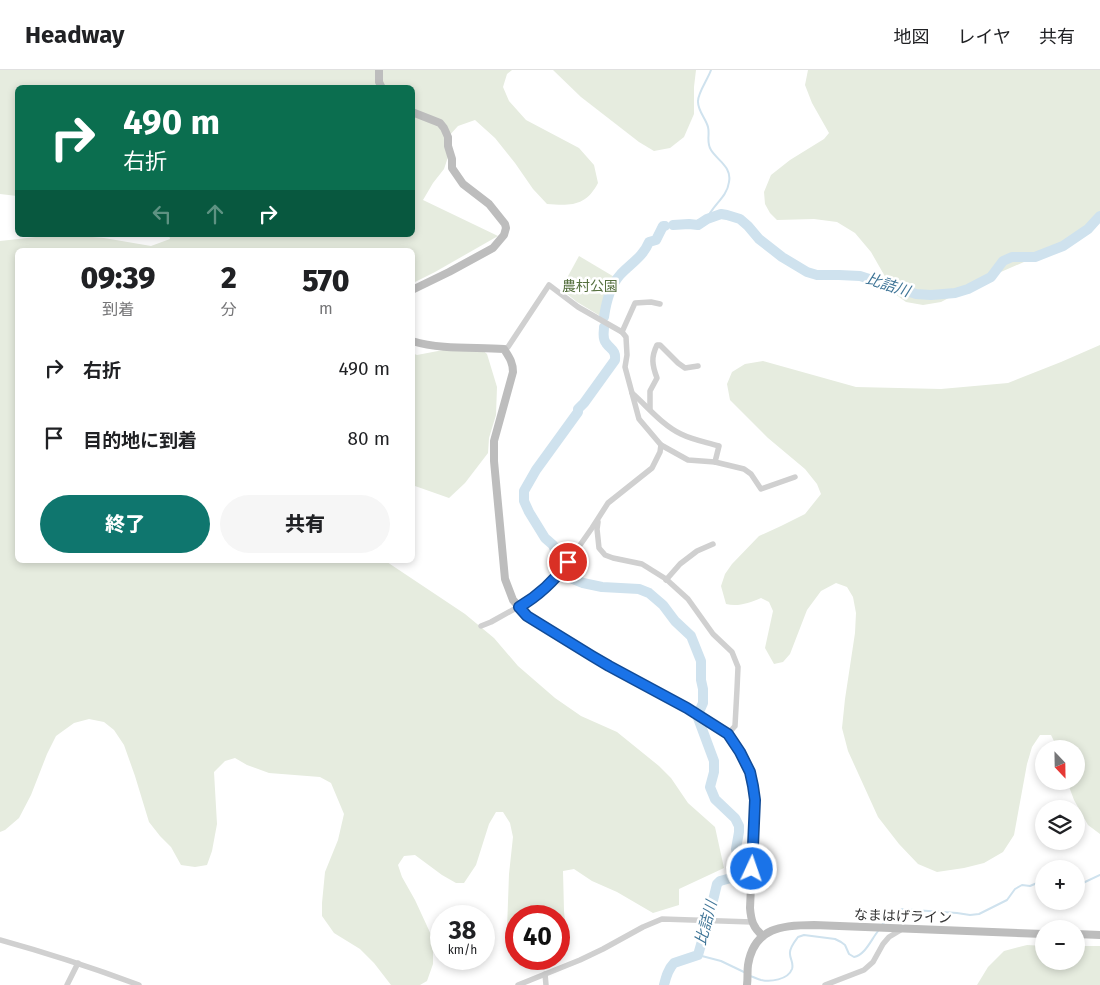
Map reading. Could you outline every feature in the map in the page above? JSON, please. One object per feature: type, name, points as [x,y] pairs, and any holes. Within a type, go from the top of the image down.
[{"type":"street","points":[[380,70],[380,85]]},
{"type":"street","points":[[415,113],[440,123],[444,128],[448,137],[452,168],[463,184],[489,204],[506,228],[504,235],[493,248],[415,289]]},
{"type":"street","points":[[415,342],[451,347],[504,349],[508,347],[549,285],[578,307],[622,332],[626,337],[625,367],[639,419],[661,445],[688,460],[714,462],[744,468],[752,474],[761,489],[795,477]]},
{"type":"street","points":[[622,332],[635,303],[651,302],[660,304]]},
{"type":"street","points":[[650,409],[650,391],[657,378],[652,356],[657,345],[660,345],[670,357],[685,368],[698,366]]},
{"type":"street","points":[[504,349],[513,364],[494,441],[494,461],[506,580],[513,600],[527,616],[609,666],[687,708],[728,734],[740,752],[750,772],[755,800],[750,908],[752,922],[763,936],[750,957],[747,985]]},
{"type":"street","points":[[632,392],[680,434],[694,440],[719,446],[714,462]]},
{"type":"street","points":[[481,626],[527,602],[559,574],[608,503],[652,468],[660,452],[661,445]]},
{"type":"street","points":[[599,517],[597,529],[599,548],[605,555],[642,564],[666,580],[688,599],[712,634],[732,652],[738,667],[735,726],[728,734]]},
{"type":"street","points":[[666,580],[680,564],[697,551],[713,544]]},
{"type":"street","points":[[518,985],[588,956],[643,927],[662,920],[752,922]]},
{"type":"street","name":"なまはげライン","points":[[763,936],[775,929],[795,925],[1035,934]]},
{"type":"street","points":[[825,985],[864,970],[873,962],[889,937],[904,928]]},
{"type":"street","points":[[1085,934],[1100,935]]},
{"type":"street","points":[[0,940],[78,963],[139,985]]},
{"type":"street","points":[[67,985],[78,963]]},
{"type":"street","points":[[545,974],[546,985]]},
{"type":"green space","points":[[0,70],[512,70],[507,74],[503,87],[509,101],[526,120],[579,148],[594,165],[598,183],[588,196],[577,203],[563,205],[547,204],[533,189],[495,138],[475,120],[458,126],[448,137],[449,154],[444,169],[423,200],[498,236],[415,282],[415,248],[15,248],[15,563],[388,563],[465,614],[494,638],[518,666],[555,698],[581,716],[617,732],[659,766],[671,778],[688,803],[715,827],[724,868],[679,889],[679,905],[653,913],[617,892],[592,881],[574,869],[563,871],[564,905],[508,905],[513,837],[510,823],[503,812],[496,812],[489,824],[476,865],[464,883],[456,883],[442,875],[415,855],[404,856],[398,865],[402,877],[430,932],[431,970],[427,981],[420,985],[391,985],[360,949],[334,933],[322,916],[325,872],[338,840],[344,814],[331,783],[320,777],[269,773],[247,765],[235,758],[225,761],[214,772],[217,824],[212,851],[207,865],[195,867],[181,865],[171,847],[149,822],[124,745],[114,730],[104,722],[89,719],[74,723],[56,736],[19,818],[0,832],[0,241],[36,237],[92,237],[151,246],[170,239],[170,237],[415,237],[415,85],[15,85],[15,196],[0,194]]},
{"type":"green space","points":[[553,70],[696,70],[694,114],[684,137],[670,148],[654,151],[639,142],[581,97]]},
{"type":"green space","points":[[808,70],[1100,70],[1100,221],[1084,235],[987,278],[941,302],[923,305],[906,302],[895,294],[871,252],[855,233],[837,222],[814,219],[777,220],[765,204],[764,192],[771,175],[790,160],[824,139],[829,133],[812,103],[805,85]]},
{"type":"green space","name":"農村公園","points":[[579,256],[616,278],[604,304],[602,317],[577,302],[561,289]]},
{"type":"green space","points":[[1100,345],[1100,834],[1088,825],[1085,820],[1085,800],[1074,800],[1070,790],[1085,790],[1085,740],[1054,740],[1051,735],[1040,735],[1035,740],[1027,764],[1014,835],[1003,852],[984,863],[937,872],[918,864],[899,844],[878,817],[848,751],[842,728],[856,613],[853,597],[847,587],[836,583],[821,591],[807,610],[790,654],[783,662],[774,664],[765,648],[773,611],[769,602],[761,598],[744,604],[726,604],[721,586],[725,574],[732,564],[759,536],[805,514],[821,494],[817,484],[805,469],[768,438],[730,400],[727,384],[732,372],[745,364],[763,361],[856,387],[941,389],[1008,383]]},
{"type":"green space","points":[[459,347],[480,348],[487,354],[497,387],[496,415],[489,438],[488,453],[465,483],[449,498],[415,486],[415,354]]},
{"type":"green space","points":[[1027,945],[1035,945],[1035,970],[1085,970],[1085,946],[1100,946],[1100,985],[977,985],[988,967],[1004,951]]},
{"type":"waterway","points":[[707,219],[728,188],[729,182],[728,172],[724,164],[710,147],[708,127],[698,105],[699,95],[711,70]]},
{"type":"waterway","name":"比詰川","points":[[673,225],[698,225],[707,219],[721,214],[727,215],[740,219],[759,239],[782,257],[807,272],[817,275],[860,276],[916,294],[931,295],[955,293],[968,289],[991,277],[1003,261],[1012,257],[1035,257],[1063,246],[1088,229],[1100,216]]},
{"type":"waterway","name":"比詰川","points":[[604,317],[609,295],[617,279],[640,256],[649,242],[656,240],[663,226],[665,226]]},
{"type":"waterway","name":"比詰川","points":[[561,564],[553,545],[545,538],[529,512],[524,501],[524,491],[536,470],[578,412],[578,409],[615,360],[614,352],[604,339],[604,327]]},
{"type":"waterway","name":"比詰川","points":[[564,570],[573,579],[583,583],[602,587],[639,589],[649,593],[663,605],[675,621],[691,636],[701,661],[703,703],[699,712]]},
{"type":"waterway","name":"比詰川","points":[[664,985],[666,976],[674,963],[698,955],[717,884],[737,874],[740,866],[736,849],[739,826],[735,818],[715,799],[710,787],[714,772],[714,761],[698,718]]},
{"type":"waterway","points":[[1085,882],[1100,875]]},
{"type":"waterway","points":[[882,925],[892,913],[900,909],[970,915],[979,914],[1007,900],[1015,889],[1022,885],[1030,886],[1035,884]]},
{"type":"waterway","points":[[750,976],[769,981],[787,976],[792,969],[790,949],[798,937],[804,935],[835,939],[845,945],[849,954],[854,957],[865,950],[878,931]]},
{"type":"waterway","points":[[698,955],[721,961],[746,973]]},
{"type":"route","points":[[568,562],[559,574],[541,591],[519,607],[527,616],[592,656],[687,708],[728,734],[750,772],[753,786],[755,800],[752,869]]}]
